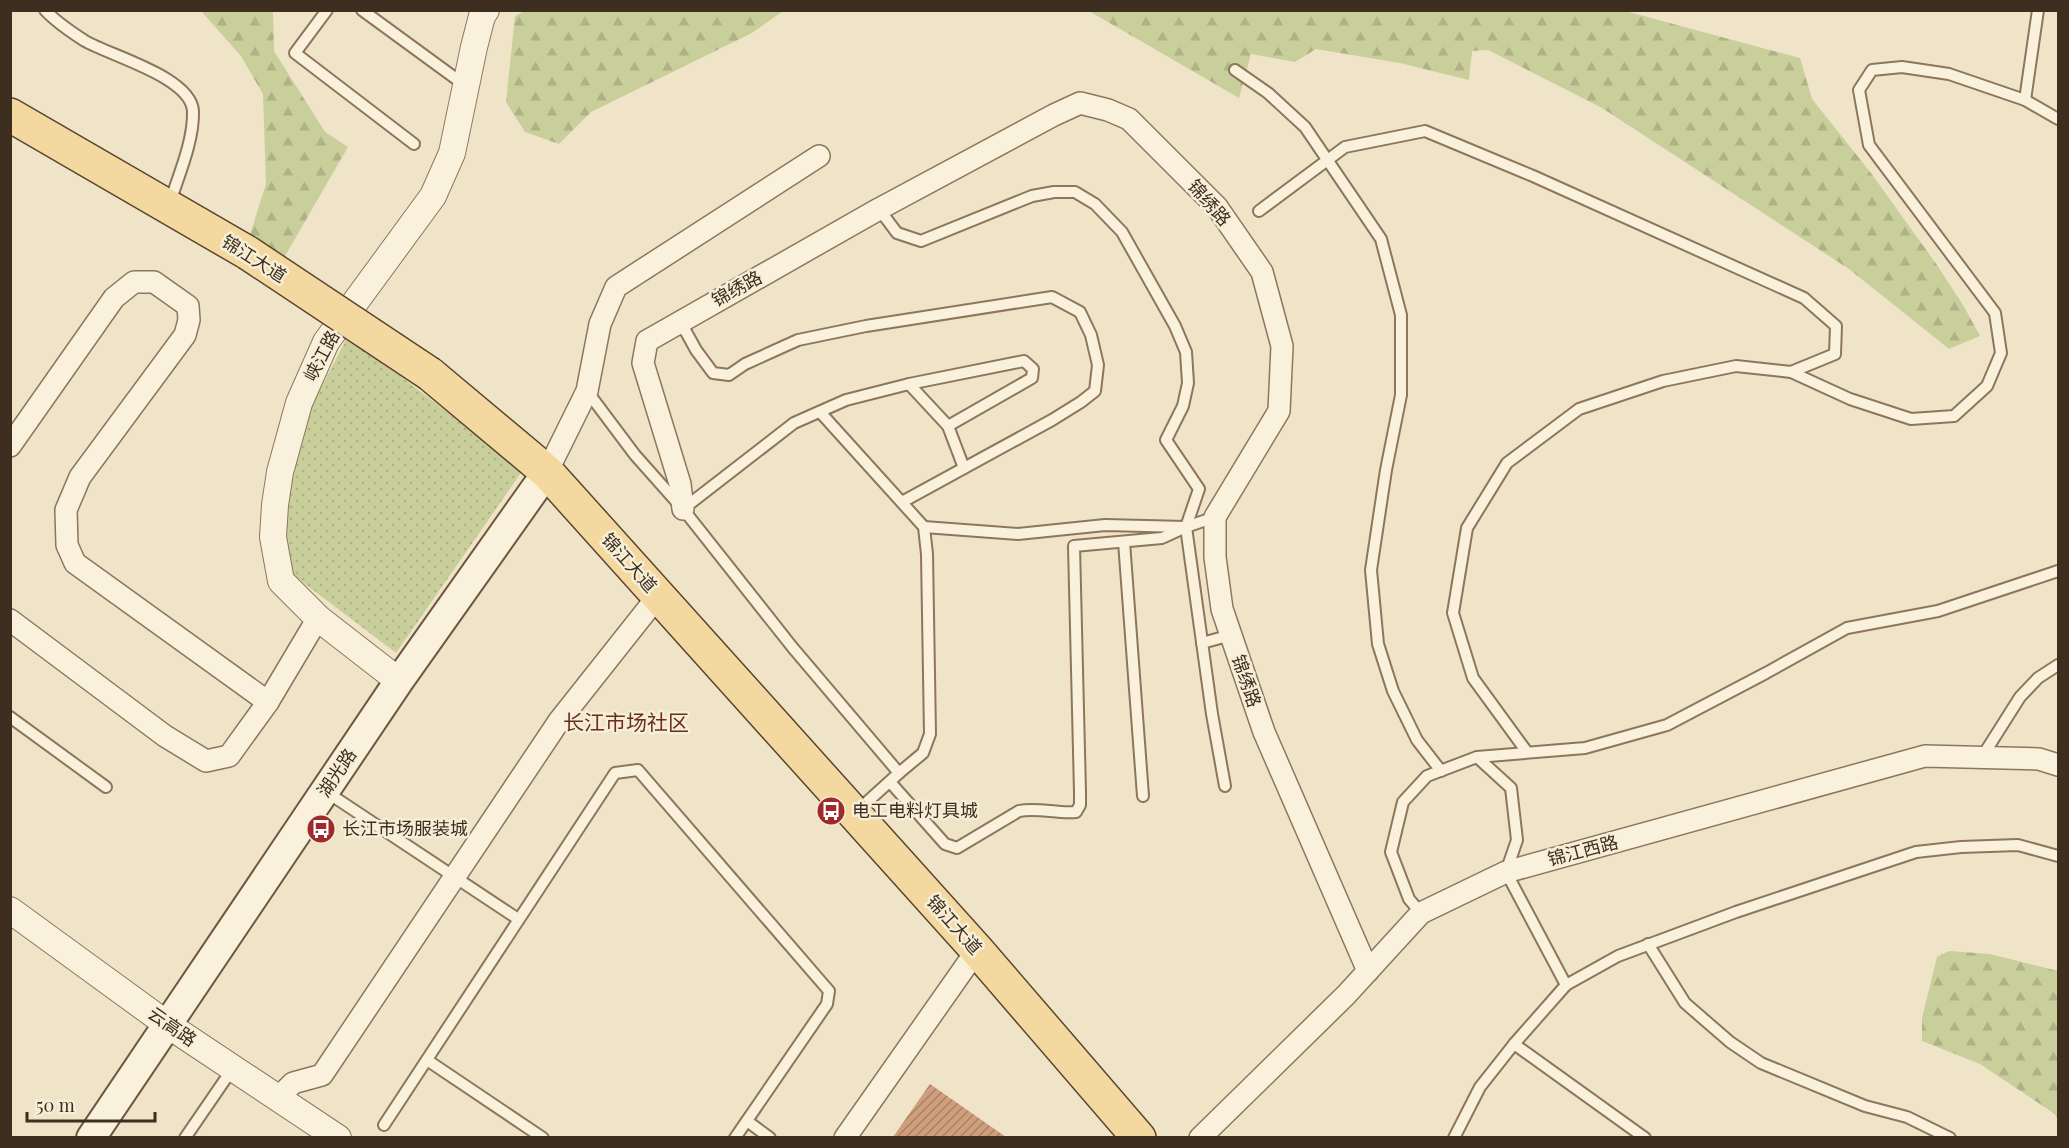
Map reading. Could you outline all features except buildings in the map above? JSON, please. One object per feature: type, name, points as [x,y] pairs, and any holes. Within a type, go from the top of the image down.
[{"type":"main road","name":"锦江大道","points":[[10,115],[248,253],[430,374],[547,472],[977,950],[1139,1137]]},
{"type":"main road","name":"湖光路","points":[[91,1137],[399,681],[547,472]]},
{"type":"street","name":"峡江路","points":[[399,681],[318,618],[281,581],[273,537],[275,505],[280,472],[299,403],[326,342],[433,196],[452,153],[474,47],[482,16],[486,10]]},
{"type":"street","name":"锦绣路","points":[[683,509],[680,484],[643,363],[647,341],[879,209],[1080,103],[1108,110],[1129,119],[1217,207],[1262,272],[1282,346],[1280,411],[1215,517],[1215,557],[1222,609],[1264,732],[1368,971]]},
{"type":"street","points":[[547,472],[587,391],[600,324],[616,287],[819,156]]},
{"type":"street","points":[[10,446],[114,297],[134,282],[154,282],[188,306],[189,320],[184,335],[80,477],[66,510],[67,545],[75,563],[268,702]]},
{"type":"street","points":[[278,1098],[293,1083],[322,1075],[559,721],[658,596]]},
{"type":"street","points":[[10,620],[165,736],[206,761],[229,756],[268,702],[318,618]]},
{"type":"street","name":"锦江西路","points":[[1200,1137],[1346,995],[1421,913],[1506,872],[1925,756],[2039,759],[2058,765]]},
{"type":"street","name":"云高路","points":[[10,910],[168,1025],[338,1137]]},
{"type":"street","points":[[845,1137],[977,950]]},
{"type":"lane","points":[[45,10],[86,41],[162,76],[187,94],[193,110],[188,146],[168,208]]},
{"type":"lane","points":[[327,10],[296,53],[414,144]]},
{"type":"lane","points":[[362,10],[466,86]]},
{"type":"lane","points":[[2025,100],[2038,10]]},
{"type":"lane","points":[[1527,752],[1473,678],[1453,613],[1467,528],[1507,463],[1578,409],[1663,381],[1736,366],[1791,372],[1850,399],[1911,419],[1954,416],[1987,386],[2001,353],[1995,313],[1869,146],[1859,90],[1872,70],[1902,67],[1949,74],[2025,100],[2058,119]]},
{"type":"lane","points":[[1235,70],[1268,93],[1305,127],[1381,240],[1401,315],[1401,395],[1371,570],[1378,644],[1393,690],[1417,740],[1441,771]]},
{"type":"lane","points":[[1260,211],[1345,147],[1425,131],[1544,180],[1804,298],[1836,326],[1834,354],[1791,372]]},
{"type":"lane","points":[[879,209],[897,233],[921,241],[1032,196],[1054,192],[1075,192],[1095,204],[1122,232],[1175,326],[1186,352],[1188,383],[1184,406],[1166,440],[1198,489],[1186,527],[1212,714],[1225,786]]},
{"type":"lane","points":[[680,321],[713,374],[729,375],[745,364],[798,340],[866,326],[1052,297],[1080,312],[1090,335],[1098,365],[1095,391],[1052,420],[902,502]]},
{"type":"lane","points":[[683,509],[794,423],[846,400],[909,384],[1024,361],[1033,369],[1032,378],[948,426]]},
{"type":"lane","points":[[909,384],[948,426],[964,468]]},
{"type":"lane","points":[[587,391],[635,455],[683,509],[793,648],[899,773]]},
{"type":"lane","points":[[820,412],[924,527],[927,554],[930,734],[923,753],[854,814]]},
{"type":"lane","points":[[890,782],[945,843],[957,848],[1019,811],[1028,809],[1076,812],[1080,805],[1080,792],[1074,546],[1162,538],[1215,517]]},
{"type":"lane","points":[[924,527],[1018,534],[1105,525],[1186,527]]},
{"type":"lane","points":[[1124,542],[1143,796]]},
{"type":"lane","points":[[1421,913],[1408,899],[1391,852],[1403,802],[1427,776],[1477,757],[1585,748],[1667,725],[1847,628],[1938,611],[2058,572]]},
{"type":"lane","points":[[1202,643],[1231,635]]},
{"type":"lane","points":[[1982,758],[2020,697],[2038,678],[2058,665]]},
{"type":"lane","points":[[10,717],[106,787]]},
{"type":"lane","points":[[1477,757],[1511,788],[1517,840],[1506,872],[1566,985]]},
{"type":"lane","points":[[384,1125],[615,774],[638,770],[829,991],[826,1004],[735,1137]]},
{"type":"lane","points":[[325,791],[518,919]]},
{"type":"lane","points":[[1454,1137],[1479,1087],[1566,985],[1618,956],[1736,912],[1916,852],[2018,844],[2058,856]]},
{"type":"lane","points":[[1648,944],[1685,1003],[1730,1042],[1761,1063],[1865,1106],[1907,1117],[1950,1137]]},
{"type":"lane","points":[[1514,1044],[1645,1137]]},
{"type":"lane","points":[[427,1060],[543,1137]]},
{"type":"lane","points":[[185,1137],[233,1068]]},
{"type":"lane","points":[[747,1121],[770,1137]]},
{"type":"green space","points":[[527,10],[783,11],[752,33],[591,112],[559,144],[525,132],[506,102],[515,16]]},
{"type":"green space","points":[[201,11],[273,11],[274,51],[325,132],[348,147],[281,263],[249,238],[266,184],[263,94],[241,56]]},
{"type":"green space","points":[[1089,11],[1625,11],[1800,58],[1812,99],[1871,173],[1937,265],[1980,336],[1949,349],[1849,269],[1602,108],[1488,50],[1472,51],[1469,80],[1400,63],[1316,49],[1295,62],[1251,54],[1239,98]]},
{"type":"green space","points":[[348,336],[523,470],[396,653],[288,571],[283,532],[291,482],[312,405]]},
{"type":"green space","points":[[1949,951],[1990,954],[2058,971],[2058,1120],[2055,1114],[1980,1064],[1922,1041],[1922,1018],[1937,957]]},
{"type":"place","name":"电工电料灯具城","points":[[831,811]]},
{"type":"place","name":"长江市场服装城","points":[[321,829]]},
{"type":"district","name":"长江市场社区","points":[[626,723]]}]
